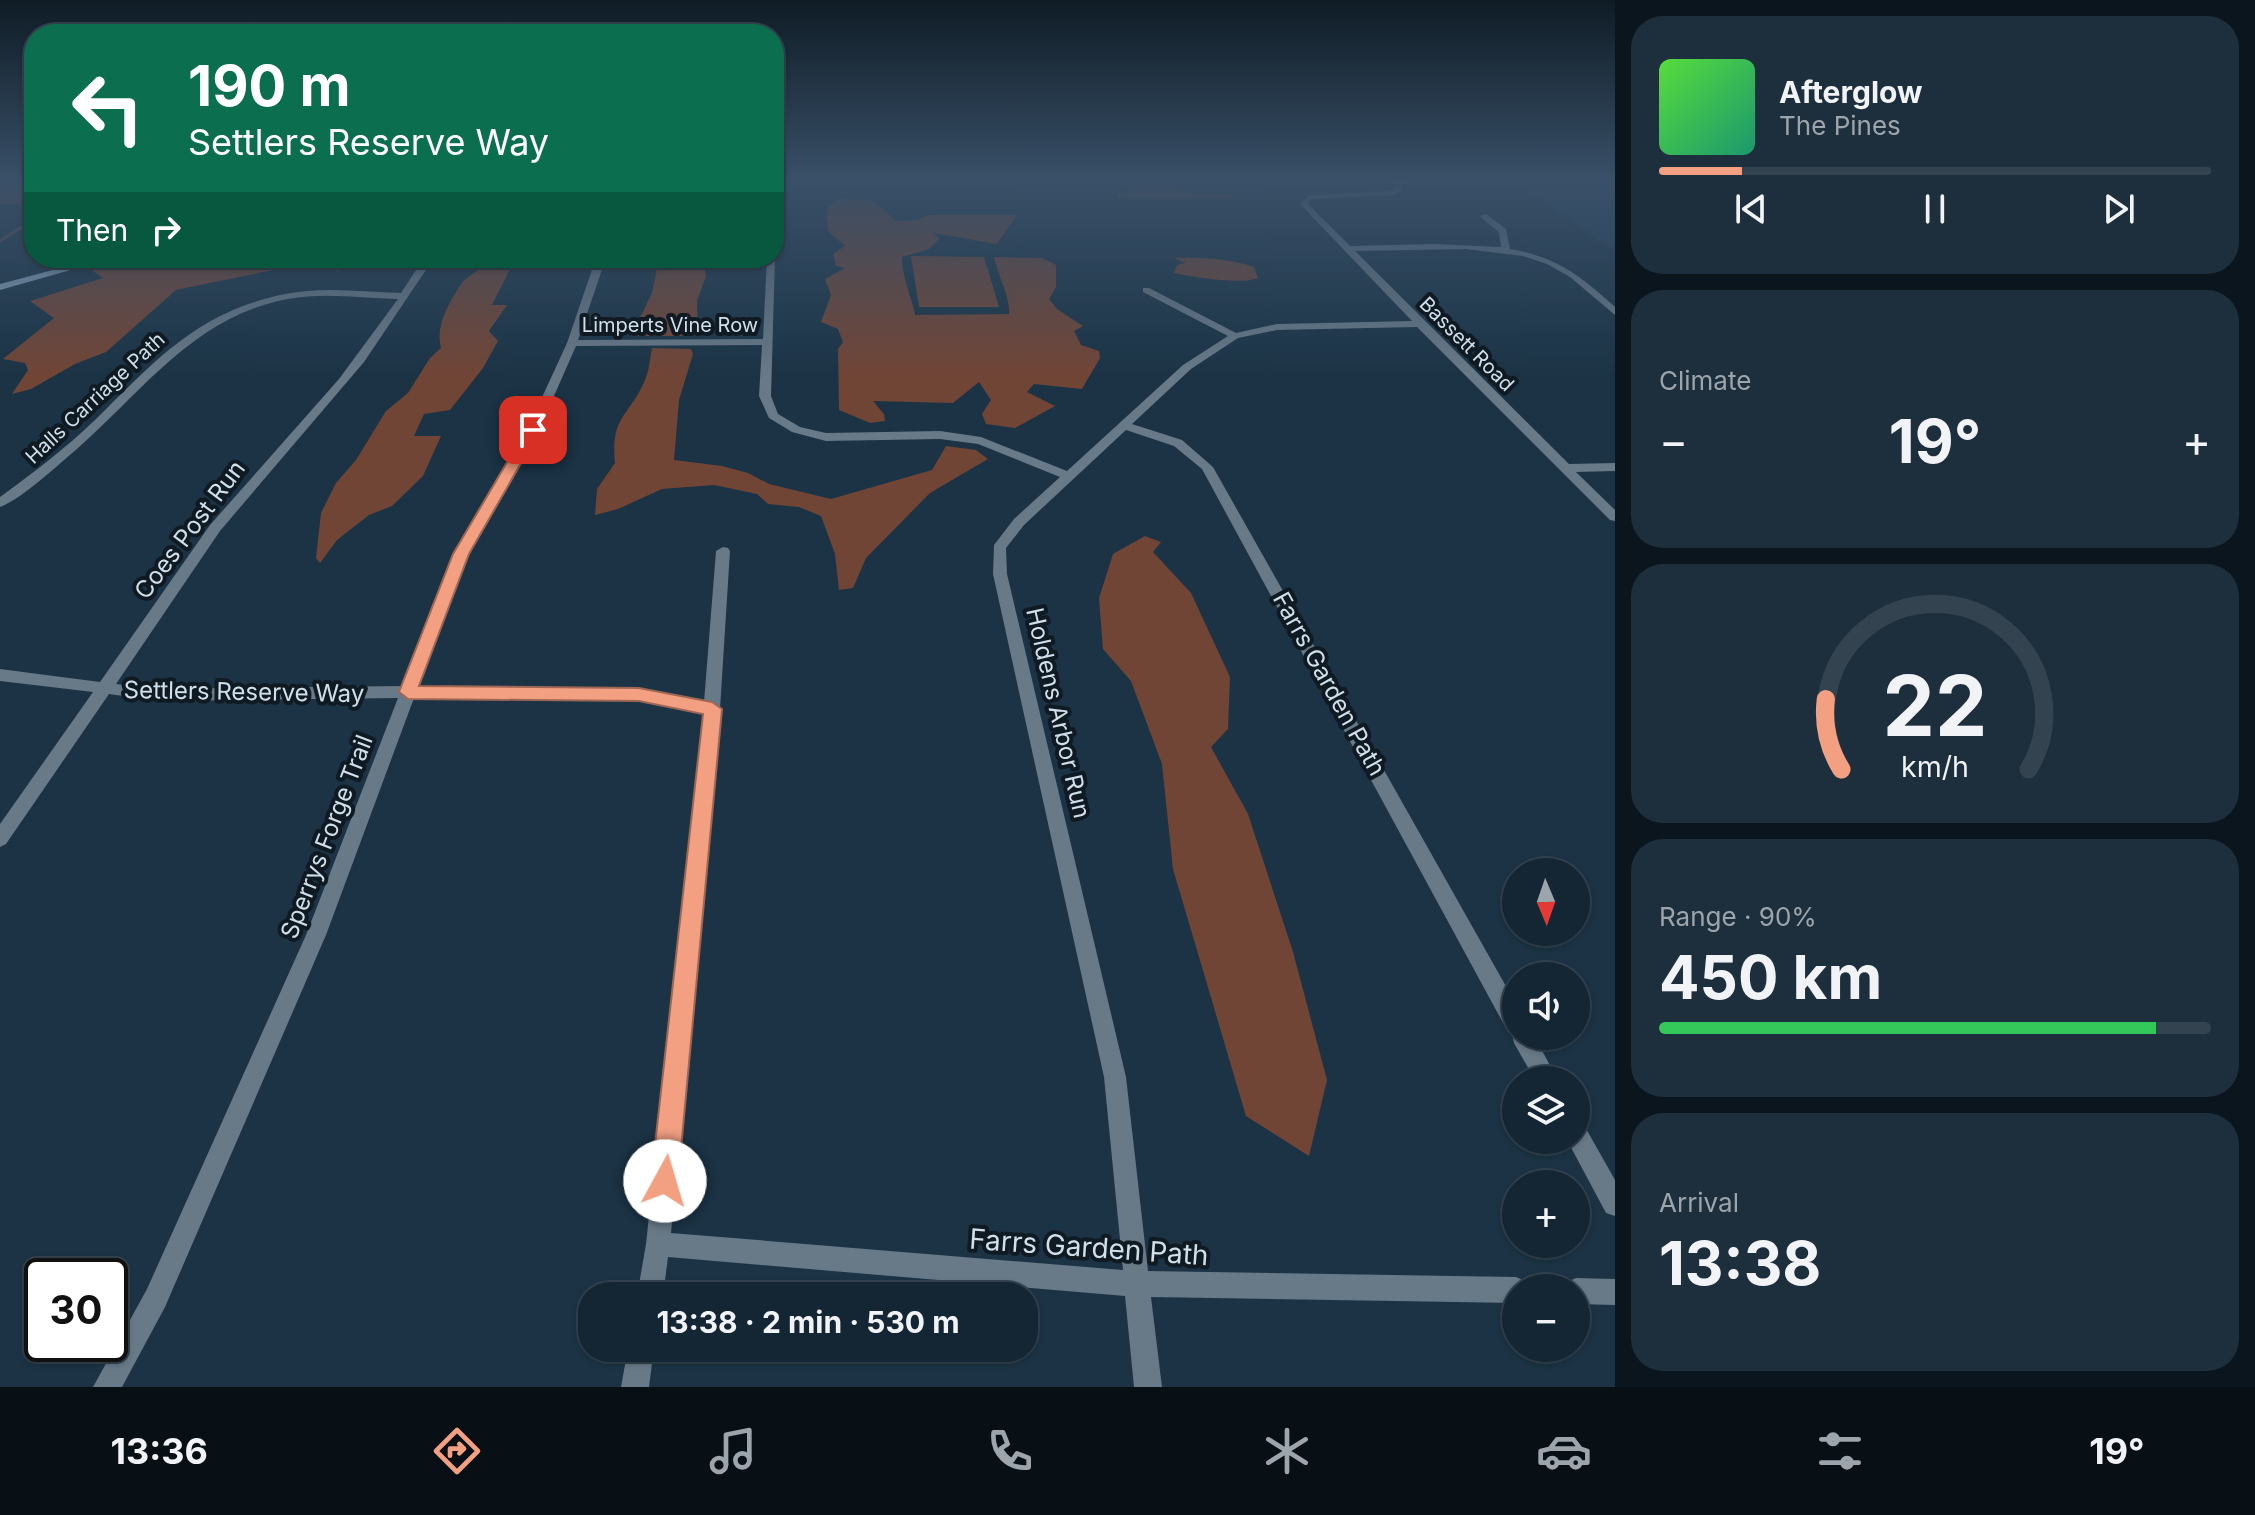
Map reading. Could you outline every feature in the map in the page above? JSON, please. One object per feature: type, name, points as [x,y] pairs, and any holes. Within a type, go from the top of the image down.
[{"type":"main road","points":[[0,280],[43,268]]},
{"type":"main road","points":[[0,287],[71,268]]},
{"type":"street","name":"Bassett Road","points":[[1346,247],[1615,517]]},
{"type":"street","points":[[1348,249],[1481,247],[1506,250],[1551,263],[1572,273],[1615,312]]},
{"type":"street","name":"Coes Post Run","points":[[0,839],[215,528],[244,490],[360,360],[422,268]]},
{"type":"street","name":"Sperrys Forge Trail","points":[[107,1387],[156,1298],[316,935],[461,554],[533,430],[572,343],[598,268]]},
{"type":"street","points":[[772,268],[765,396],[773,416],[796,430],[826,437],[940,435],[981,441],[1068,476]]},
{"type":"street","points":[[1146,290],[1235,336]]},
{"type":"street","name":"Halls Carriage Path","points":[[0,503],[46,470],[162,357],[185,338],[226,315],[291,296],[403,296]]},
{"type":"street","name":"Holdens Arbor Run","points":[[1148,1387],[1115,1077],[1000,574],[999,548],[1019,522],[1127,426],[1187,367],[1235,336],[1277,327],[1420,324]]},
{"type":"street","name":"Limperts Vine Row","points":[[572,343],[769,342]]},
{"type":"street","name":"Farrs Garden Path","points":[[1127,426],[1178,443],[1207,467],[1502,1000]]},
{"type":"street","points":[[1567,468],[1615,467]]},
{"type":"street","points":[[652,1282],[712,709],[723,551]]},
{"type":"street","name":"Settlers Reserve Way","points":[[0,675],[160,695],[408,692],[639,695],[712,709]]},
{"type":"street","points":[[1588,1154],[1615,1204]]},
{"type":"street","name":"Farrs Garden Path","points":[[658,1244],[1139,1284],[1502,1290]]},
{"type":"street","points":[[1590,1291],[1615,1292]]},
{"type":"street","points":[[635,1387],[639,1362]]},
{"type":"shaded area","points":[[844,247],[931,247],[902,257],[915,315],[1009,314],[1008,300],[994,257],[1042,258],[1056,265],[1056,287],[1049,299],[1057,309],[1083,326],[1074,331],[1081,345],[1099,351],[1100,358],[1082,389],[1034,384],[1027,392],[1055,406],[1015,428],[986,424],[982,414],[991,400],[979,382],[953,403],[873,401],[884,414],[885,421],[870,423],[839,410],[838,349],[843,342],[838,329],[821,322],[831,295],[825,279],[845,268],[836,266],[833,254]]},
{"type":"shaded area","points":[[911,256],[984,257],[999,307],[919,307]]},
{"type":"shaded area","points":[[1174,258],[1214,259],[1244,264],[1254,267],[1258,278],[1229,281],[1174,273],[1177,265],[1186,263]]},
{"type":"shaded area","points":[[283,268],[176,290],[106,352],[75,364],[31,389],[12,394],[28,370],[25,363],[3,359],[54,318],[30,301],[103,278],[90,269]]},
{"type":"shaded area","points":[[512,268],[492,305],[507,305],[489,331],[498,341],[483,368],[450,410],[424,414],[414,436],[441,436],[423,476],[392,506],[369,515],[337,540],[320,563],[316,558],[321,513],[336,483],[356,460],[386,411],[408,393],[430,358],[441,348],[440,331],[448,307],[461,284],[479,269]]},
{"type":"shaded area","points":[[657,268],[705,268],[706,276],[697,301],[698,336],[631,336],[652,293]]},
{"type":"shaded area","points":[[652,348],[691,349],[693,354],[679,400],[674,460],[722,466],[748,473],[769,484],[831,499],[932,470],[946,446],[976,450],[988,459],[930,493],[866,558],[853,588],[839,590],[835,554],[821,516],[799,507],[768,504],[757,494],[714,485],[662,489],[618,509],[595,515],[597,489],[615,463],[618,426],[645,380]]},
{"type":"shaded area","points":[[1145,536],[1161,542],[1153,552],[1191,593],[1230,677],[1228,729],[1211,747],[1248,814],[1293,952],[1327,1080],[1309,1156],[1246,1116],[1173,869],[1162,764],[1131,681],[1103,649],[1099,598],[1113,554]]},
{"type":"route","points":[[533,430],[461,554],[408,692],[639,695],[712,709],[665,1181]]}]
